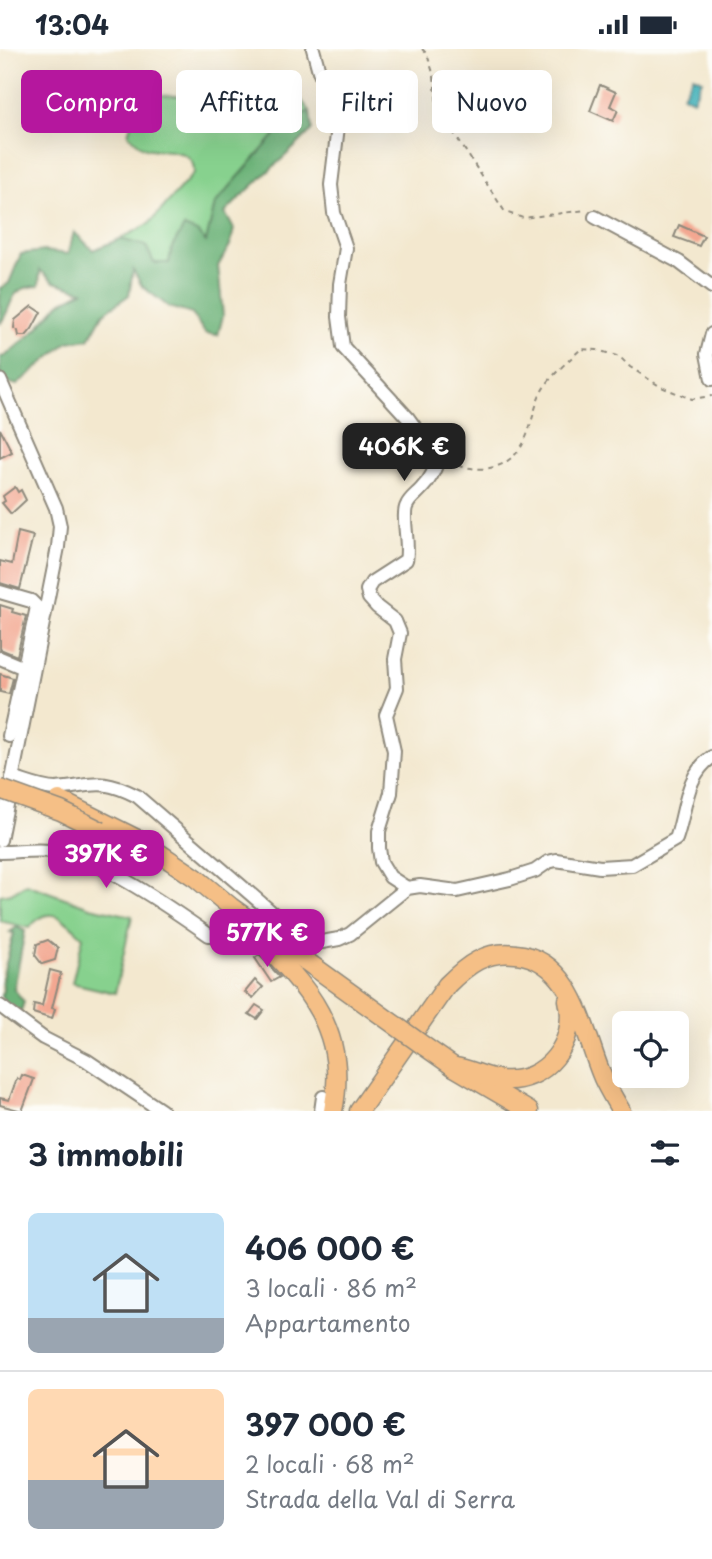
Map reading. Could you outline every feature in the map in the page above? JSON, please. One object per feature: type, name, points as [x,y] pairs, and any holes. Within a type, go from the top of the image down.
[{"type":"highway","points":[[4,782],[61,811],[103,827],[213,899],[231,907],[454,1067],[529,1111]]},
{"type":"highway","points":[[231,907],[254,936],[301,982],[316,1003],[330,1035],[337,1068],[337,1094],[328,1104]]},
{"type":"highway","points":[[359,1111],[447,985],[464,968],[483,956],[503,952],[525,954],[546,965],[564,983],[576,1003],[603,1079],[621,1111]]},
{"type":"highway","points":[[454,1067],[468,1068],[479,1075],[503,1080],[526,1077],[545,1068],[558,1055],[567,1038],[570,1024],[569,1004],[564,983]]},
{"type":"street","points":[[313,49],[319,71],[339,118],[331,185],[334,213],[346,248],[339,306],[343,347],[408,418],[438,459],[430,478],[407,503],[405,510],[409,548],[406,561],[372,582],[367,590],[369,598],[377,607],[395,621],[400,633],[394,674],[397,688],[386,715],[394,751],[391,793],[379,831],[379,848],[381,862],[390,877],[407,888]]},
{"type":"street","points":[[595,217],[678,262],[712,287]]},
{"type":"street","points":[[712,334],[707,354],[712,379]]},
{"type":"street","points":[[0,380],[56,508],[60,526],[58,547],[10,736]]},
{"type":"street","points":[[0,592],[31,601],[37,607],[10,736],[0,840]]},
{"type":"street","points":[[0,658],[23,668]]},
{"type":"street","points":[[4,782],[54,789],[95,783],[114,784],[137,796],[290,928],[308,940],[322,942],[350,934],[407,888],[420,886],[457,891],[510,879],[535,871],[556,860],[600,867],[632,865],[676,839],[691,782],[712,757]]},
{"type":"street","points":[[0,852],[59,852],[75,857],[138,889],[209,935]]},
{"type":"street","points":[[0,1006],[43,1038],[86,1061],[162,1111]]},
{"type":"street","points":[[321,1111],[328,1104]]},
{"type":"path","points":[[422,49],[427,54],[434,76],[437,107],[505,212],[523,218],[584,209],[595,217]]},
{"type":"path","points":[[438,459],[473,470],[499,465],[519,449],[543,390],[581,349],[597,350],[620,357],[630,367],[661,387],[692,399],[712,396]]},
{"type":"green space","points":[[162,95],[176,96],[176,133],[277,133],[215,204],[206,242],[172,247],[169,263],[154,263],[146,246],[120,239],[149,224],[194,173],[193,164],[184,155],[146,148],[128,134],[162,133]]},
{"type":"green space","points":[[302,101],[310,111],[302,115]]},
{"type":"green space","points":[[310,111],[312,130],[225,213],[234,229],[230,245],[218,266],[223,316],[218,335],[205,333],[192,314],[169,307],[142,286],[133,270],[129,295],[103,314],[89,339],[68,342],[17,385],[7,382],[0,384],[0,357],[5,356],[35,331],[60,303],[83,291],[54,282],[40,270],[39,286],[17,293],[0,324],[0,288],[9,283],[21,254],[44,251],[68,254],[74,232],[93,250],[120,239],[146,246],[154,263],[169,263],[172,247],[184,227],[197,232],[206,242],[215,204],[277,133],[302,133],[302,114]]},
{"type":"green space","points":[[26,884],[90,907],[132,916],[115,993],[72,983],[83,937],[63,919],[44,916],[29,928],[0,921],[0,895],[11,893]]},
{"type":"green space","points":[[17,927],[25,931],[14,989],[24,1002],[21,1011],[15,1014],[6,1006],[1,996],[2,978],[14,933],[10,932]]},
{"type":"water","points":[[693,76],[702,80],[693,100],[683,95]]},
{"type":"building","points":[[600,85],[616,92],[610,106],[618,110],[613,121],[590,111]]},
{"type":"building","points":[[679,225],[704,236],[699,246],[674,237]]},
{"type":"building","points":[[32,306],[41,312],[26,336],[19,336],[14,328],[15,320]]},
{"type":"building","points":[[0,429],[12,452],[0,458]]},
{"type":"building","points":[[15,487],[18,492],[21,490],[26,500],[11,514],[2,503],[5,501],[3,496]]},
{"type":"building","points":[[18,532],[33,536],[20,589],[0,583],[0,561],[12,564]]},
{"type":"building","points":[[0,605],[26,616],[17,656],[0,649]]},
{"type":"building","points":[[0,674],[13,678],[9,694],[0,692]]},
{"type":"building","points":[[48,940],[58,948],[55,960],[42,964],[35,955],[37,944]]},
{"type":"building","points":[[259,955],[280,977],[271,982],[255,958]]},
{"type":"building","points":[[50,970],[61,973],[52,1008],[55,1009],[52,1019],[33,1013],[34,1004],[42,1006]]},
{"type":"building","points":[[255,980],[263,987],[253,998],[245,992]]},
{"type":"building","points":[[256,1005],[264,1010],[257,1019],[249,1014]]},
{"type":"building","points":[[22,1075],[34,1079],[22,1111],[0,1105],[0,1098],[9,1100],[17,1078],[20,1080]]}]
